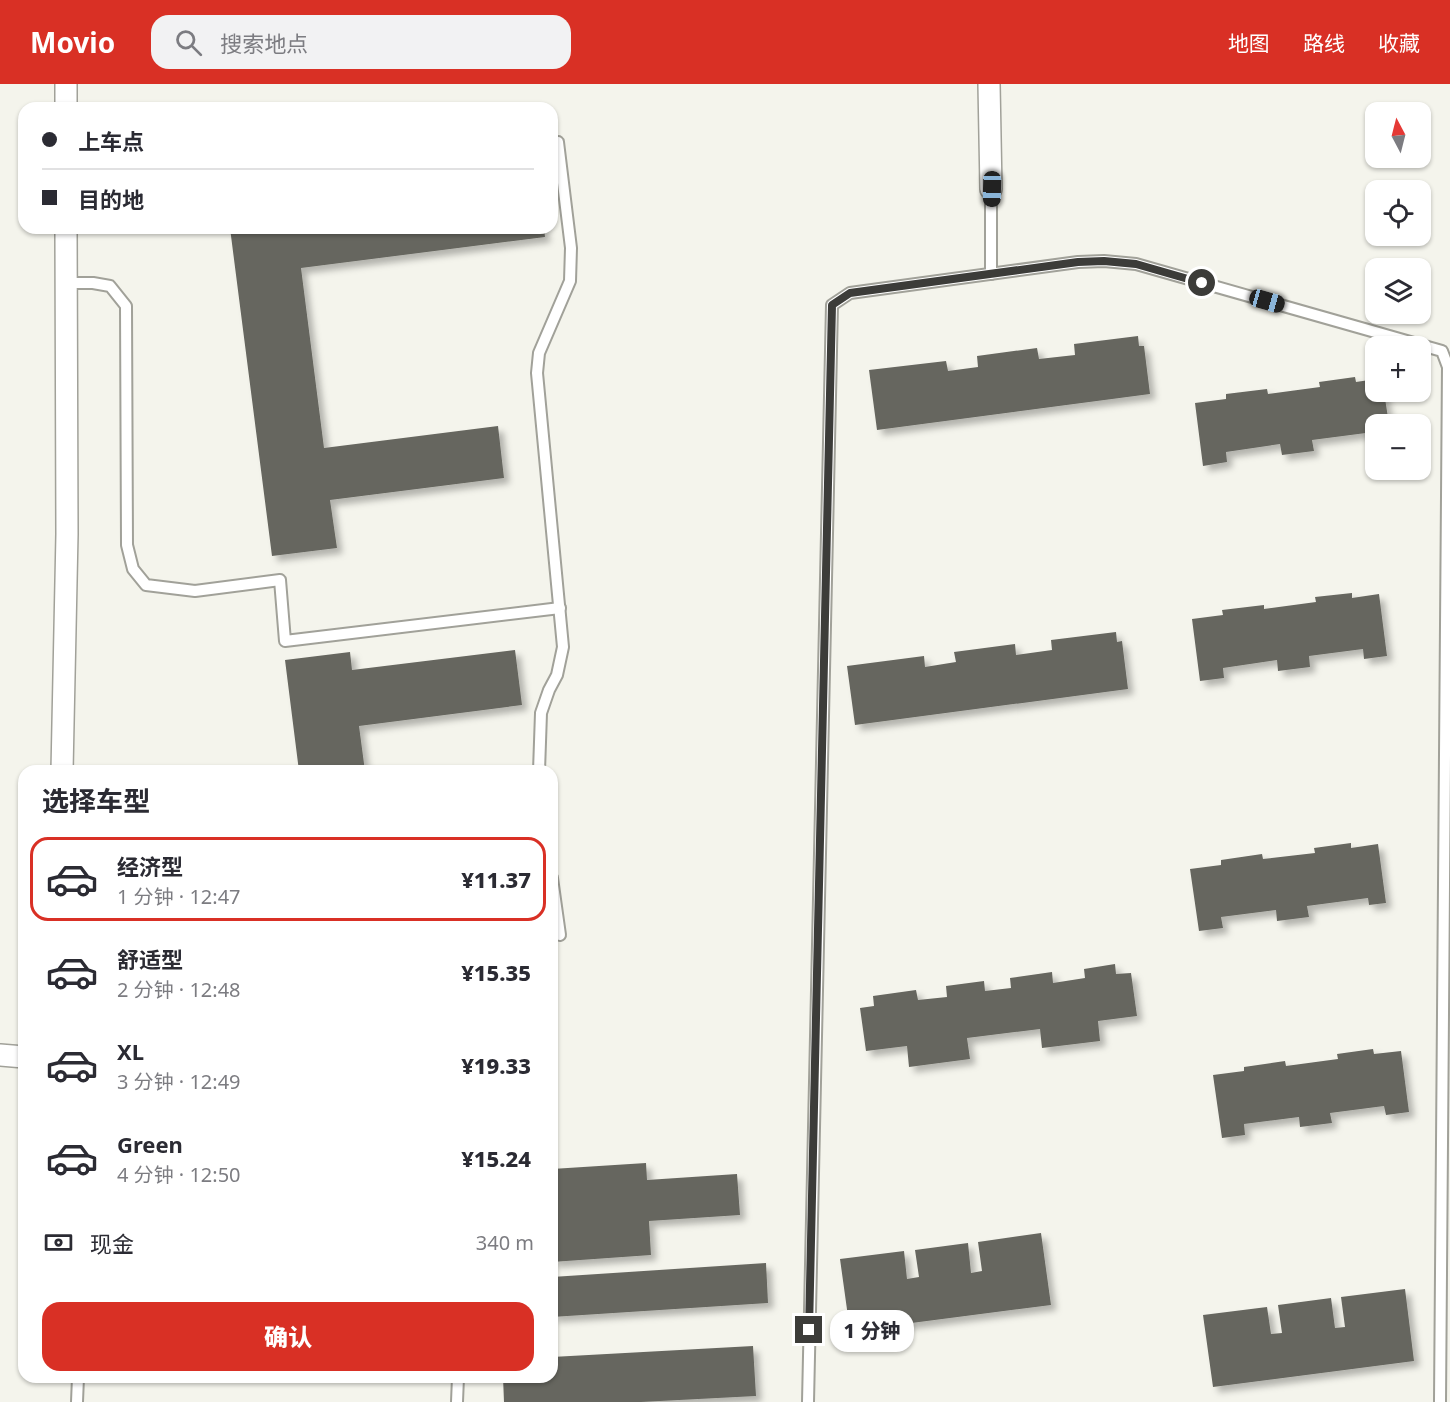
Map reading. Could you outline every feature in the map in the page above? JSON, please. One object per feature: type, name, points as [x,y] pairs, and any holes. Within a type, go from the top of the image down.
[{"type":"street","points":[[66,84],[66,102]]},
{"type":"street","points":[[989,84],[992,189]]},
{"type":"street","points":[[62,765],[67,534],[66,234]]},
{"type":"street","points":[[0,1055],[18,1057]]},
{"type":"lane","points":[[539,765],[541,713],[557,675],[564,646],[537,373],[539,353],[570,281],[571,248],[558,142]]},
{"type":"lane","points":[[990,274],[992,189]]},
{"type":"lane","points":[[808,1402],[832,305],[850,293],[1078,262],[1104,261],[1136,264],[1442,351],[1448,367],[1440,1402]]},
{"type":"lane","points":[[66,283],[110,286],[126,306],[127,545],[133,569],[147,585],[195,591],[280,580],[285,642],[560,608]]},
{"type":"lane","points":[[558,921],[560,935]]},
{"type":"lane","points":[[77,1402],[78,1383]]},
{"type":"lane","points":[[457,1402],[458,1383]]},
{"type":"building","points":[[231,234],[545,234],[545,237],[301,268],[324,448],[498,426],[504,478],[330,500],[337,548],[272,556]]},
{"type":"building","points":[[1138,336],[1139,346],[1144,346],[1150,394],[877,430],[869,370],[946,361],[948,371],[978,367],[977,356],[1037,348],[1039,359],[1075,355],[1074,344]]},
{"type":"building","points":[[1355,377],[1356,382],[1365,381],[1365,402],[1386,402],[1387,414],[1365,414],[1365,433],[1312,440],[1314,451],[1282,455],[1280,444],[1226,452],[1227,462],[1203,466],[1195,403],[1226,399],[1226,394],[1267,389],[1268,394],[1320,387],[1319,382]]},
{"type":"building","points":[[1352,593],[1352,598],[1379,594],[1387,656],[1364,659],[1363,649],[1309,656],[1310,667],[1278,671],[1277,660],[1223,668],[1224,678],[1200,681],[1192,619],[1223,615],[1222,610],[1264,605],[1264,609],[1316,602],[1315,597]]},
{"type":"building","points":[[1116,632],[1117,642],[1122,641],[1128,689],[855,725],[847,666],[924,656],[925,667],[956,662],[954,652],[1015,644],[1016,655],[1052,650],[1051,640]]},
{"type":"building","points":[[515,650],[522,705],[359,726],[364,765],[298,765],[285,660],[350,652],[352,670]]},
{"type":"building","points":[[1351,843],[1351,848],[1378,844],[1386,903],[1369,905],[1368,898],[1307,906],[1309,917],[1277,921],[1276,910],[1221,917],[1223,928],[1199,931],[1190,869],[1221,865],[1221,860],[1262,854],[1263,859],[1315,853],[1314,848]]},
{"type":"building","points":[[1115,964],[1116,974],[1131,973],[1137,1016],[1098,1021],[1100,1041],[1042,1048],[1040,1029],[967,1038],[970,1059],[909,1067],[907,1046],[866,1051],[860,1008],[874,1006],[873,996],[916,990],[918,1000],[947,997],[946,986],[984,981],[985,991],[1011,988],[1010,978],[1052,972],[1053,983],[1085,978],[1084,969]]},
{"type":"building","points":[[1373,1049],[1374,1054],[1401,1051],[1409,1112],[1386,1115],[1384,1106],[1330,1113],[1332,1123],[1300,1127],[1299,1117],[1244,1124],[1245,1135],[1222,1138],[1213,1075],[1244,1071],[1244,1067],[1285,1061],[1286,1066],[1338,1059],[1337,1054]]},
{"type":"building","points":[[646,1163],[647,1180],[737,1174],[740,1215],[649,1221],[651,1255],[558,1262],[558,1169]]},
{"type":"building","points":[[1041,1233],[1051,1305],[850,1331],[840,1259],[904,1251],[907,1279],[919,1277],[915,1250],[968,1243],[971,1273],[982,1271],[978,1242]]},
{"type":"building","points":[[766,1263],[768,1303],[558,1317],[558,1277]]},
{"type":"building","points":[[1405,1289],[1414,1361],[1213,1387],[1203,1315],[1267,1307],[1271,1334],[1282,1333],[1278,1305],[1331,1298],[1335,1328],[1345,1327],[1341,1297]]},
{"type":"building","points":[[753,1346],[756,1396],[641,1402],[504,1402],[503,1383],[558,1383],[558,1357]]},
{"type":"route","points":[[809,1330],[832,305],[850,293],[1078,262],[1104,261],[1136,264],[1202,283]]}]
